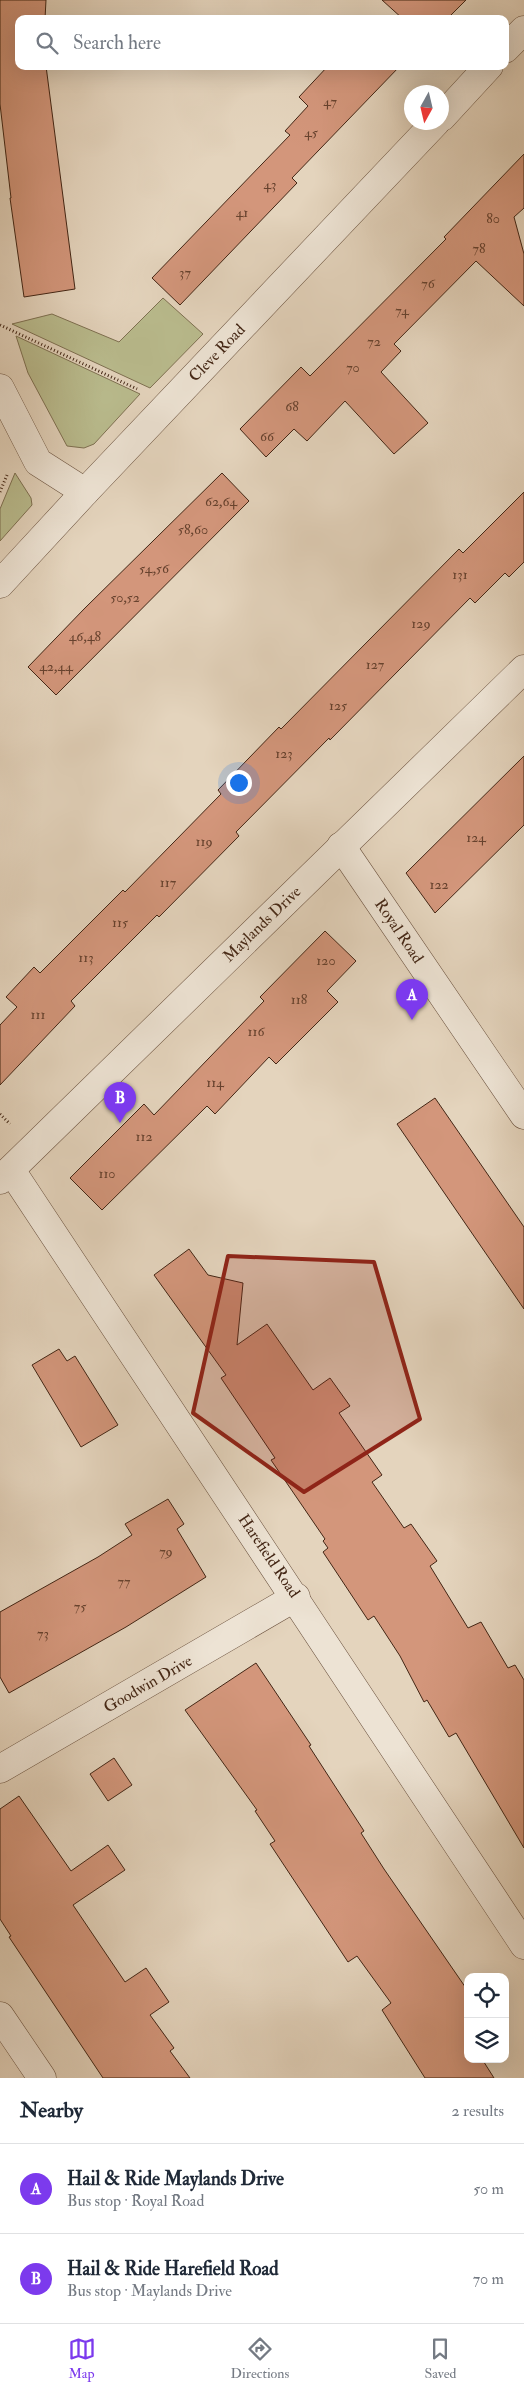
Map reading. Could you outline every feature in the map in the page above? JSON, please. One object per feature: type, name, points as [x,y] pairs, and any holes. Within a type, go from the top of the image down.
[{"type":"street","points":[[509,46],[524,30]]},
{"type":"street","points":[[449,109],[485,70]]},
{"type":"street","name":"Cleve Road","points":[[0,584],[428,130]]},
{"type":"street","points":[[0,388],[38,462],[85,492]]},
{"type":"street","name":"Maylands Drive","points":[[6,1175],[524,669]]},
{"type":"street","name":"Royal Road","points":[[341,846],[524,1115]]},
{"type":"street","name":"Harefield Road","points":[[6,1175],[296,1597],[524,1944]]},
{"type":"street","name":"Goodwin Drive","points":[[0,1769],[296,1597]]},
{"type":"street","points":[[0,2016],[42,2078]]},
{"type":"path","points":[[0,325],[169,404]]},
{"type":"highlighted area","points":[[228,1256],[374,1262],[420,1419],[304,1492],[193,1413]]},
{"type":"green space","points":[[163,298],[203,334],[150,388],[12,324],[52,314],[119,342]]},
{"type":"green space","points":[[16,336],[140,394],[94,444],[84,448],[67,446],[28,373]]},
{"type":"green space","points":[[15,473],[31,498],[32,505],[0,541],[0,509]]},
{"type":"building","points":[[0,0],[46,0],[45,15],[15,15],[15,70],[47,70],[75,289],[24,297],[10,198],[0,104]]},
{"type":"building","points":[[382,0],[466,0],[451,15],[399,15]]},
{"type":"building","points":[[324,70],[396,70],[292,178],[297,183],[180,305],[152,278],[290,135],[285,131],[308,106],[299,97]]},
{"type":"building","points":[[524,154],[524,208],[514,217],[524,254],[524,306],[476,261],[394,344],[401,351],[381,372],[428,423],[394,454],[345,401],[307,441],[294,429],[266,457],[240,429],[301,367],[310,376],[446,239],[444,237]]},
{"type":"building","points":[[222,473],[249,501],[56,695],[28,667]]},
{"type":"building","points":[[524,492],[524,562],[509,577],[505,573],[475,603],[470,598],[330,740],[329,738],[236,832],[239,836],[159,917],[157,915],[71,1001],[75,1006],[0,1085],[0,1025],[17,1007],[6,997],[34,967],[40,973],[123,890],[125,892],[221,794],[218,790],[279,727],[281,729],[459,549],[463,553]]},
{"type":"building","points":[[524,756],[524,825],[435,913],[406,873]]},
{"type":"building","points":[[325,931],[356,961],[327,991],[338,1002],[276,1064],[269,1057],[215,1114],[207,1106],[102,1210],[70,1178],[144,1104],[154,1115],[264,1001],[260,997]]},
{"type":"building","points":[[435,1098],[524,1227],[524,1309],[397,1124]]},
{"type":"building","points":[[189,1249],[208,1275],[243,1283],[237,1345],[267,1324],[313,1390],[330,1378],[350,1406],[339,1413],[382,1475],[372,1482],[404,1528],[411,1524],[437,1561],[430,1566],[468,1628],[481,1622],[508,1668],[515,1665],[524,1680],[524,1848],[456,1733],[449,1737],[427,1700],[424,1702],[400,1656],[374,1616],[368,1620],[323,1552],[328,1548],[323,1541],[325,1539],[271,1460],[275,1458],[221,1378],[226,1375],[154,1275]]},
{"type":"building","points":[[59,1349],[67,1361],[75,1356],[118,1425],[81,1447],[32,1365]]},
{"type":"building","points":[[168,1499],[184,1524],[177,1529],[206,1577],[126,1627],[9,1693],[0,1677],[0,1612],[98,1557],[132,1535],[125,1524]]},
{"type":"building","points":[[256,1663],[311,1745],[309,1746],[364,1831],[361,1833],[384,1869],[464,1985],[464,2063],[485,2063],[494,2078],[425,2078],[382,2010],[391,2003],[357,1956],[348,1962],[270,1844],[275,1841],[255,1811],[257,1810],[185,1710]]},
{"type":"building","points":[[114,1758],[132,1785],[108,1801],[90,1774]]},
{"type":"building","points":[[19,1796],[71,1871],[108,1845],[125,1870],[73,1905],[125,1982],[146,1968],[169,2002],[150,2015],[174,2048],[170,2051],[190,2078],[103,2078],[9,1937],[11,1936],[0,1919],[0,1809]]},
{"type":"place","name":"Hail & Ride Maylands Drive","points":[[412,1020]]},
{"type":"place","name":"Hail & Ride Harefield Road","points":[[120,1123]]}]
